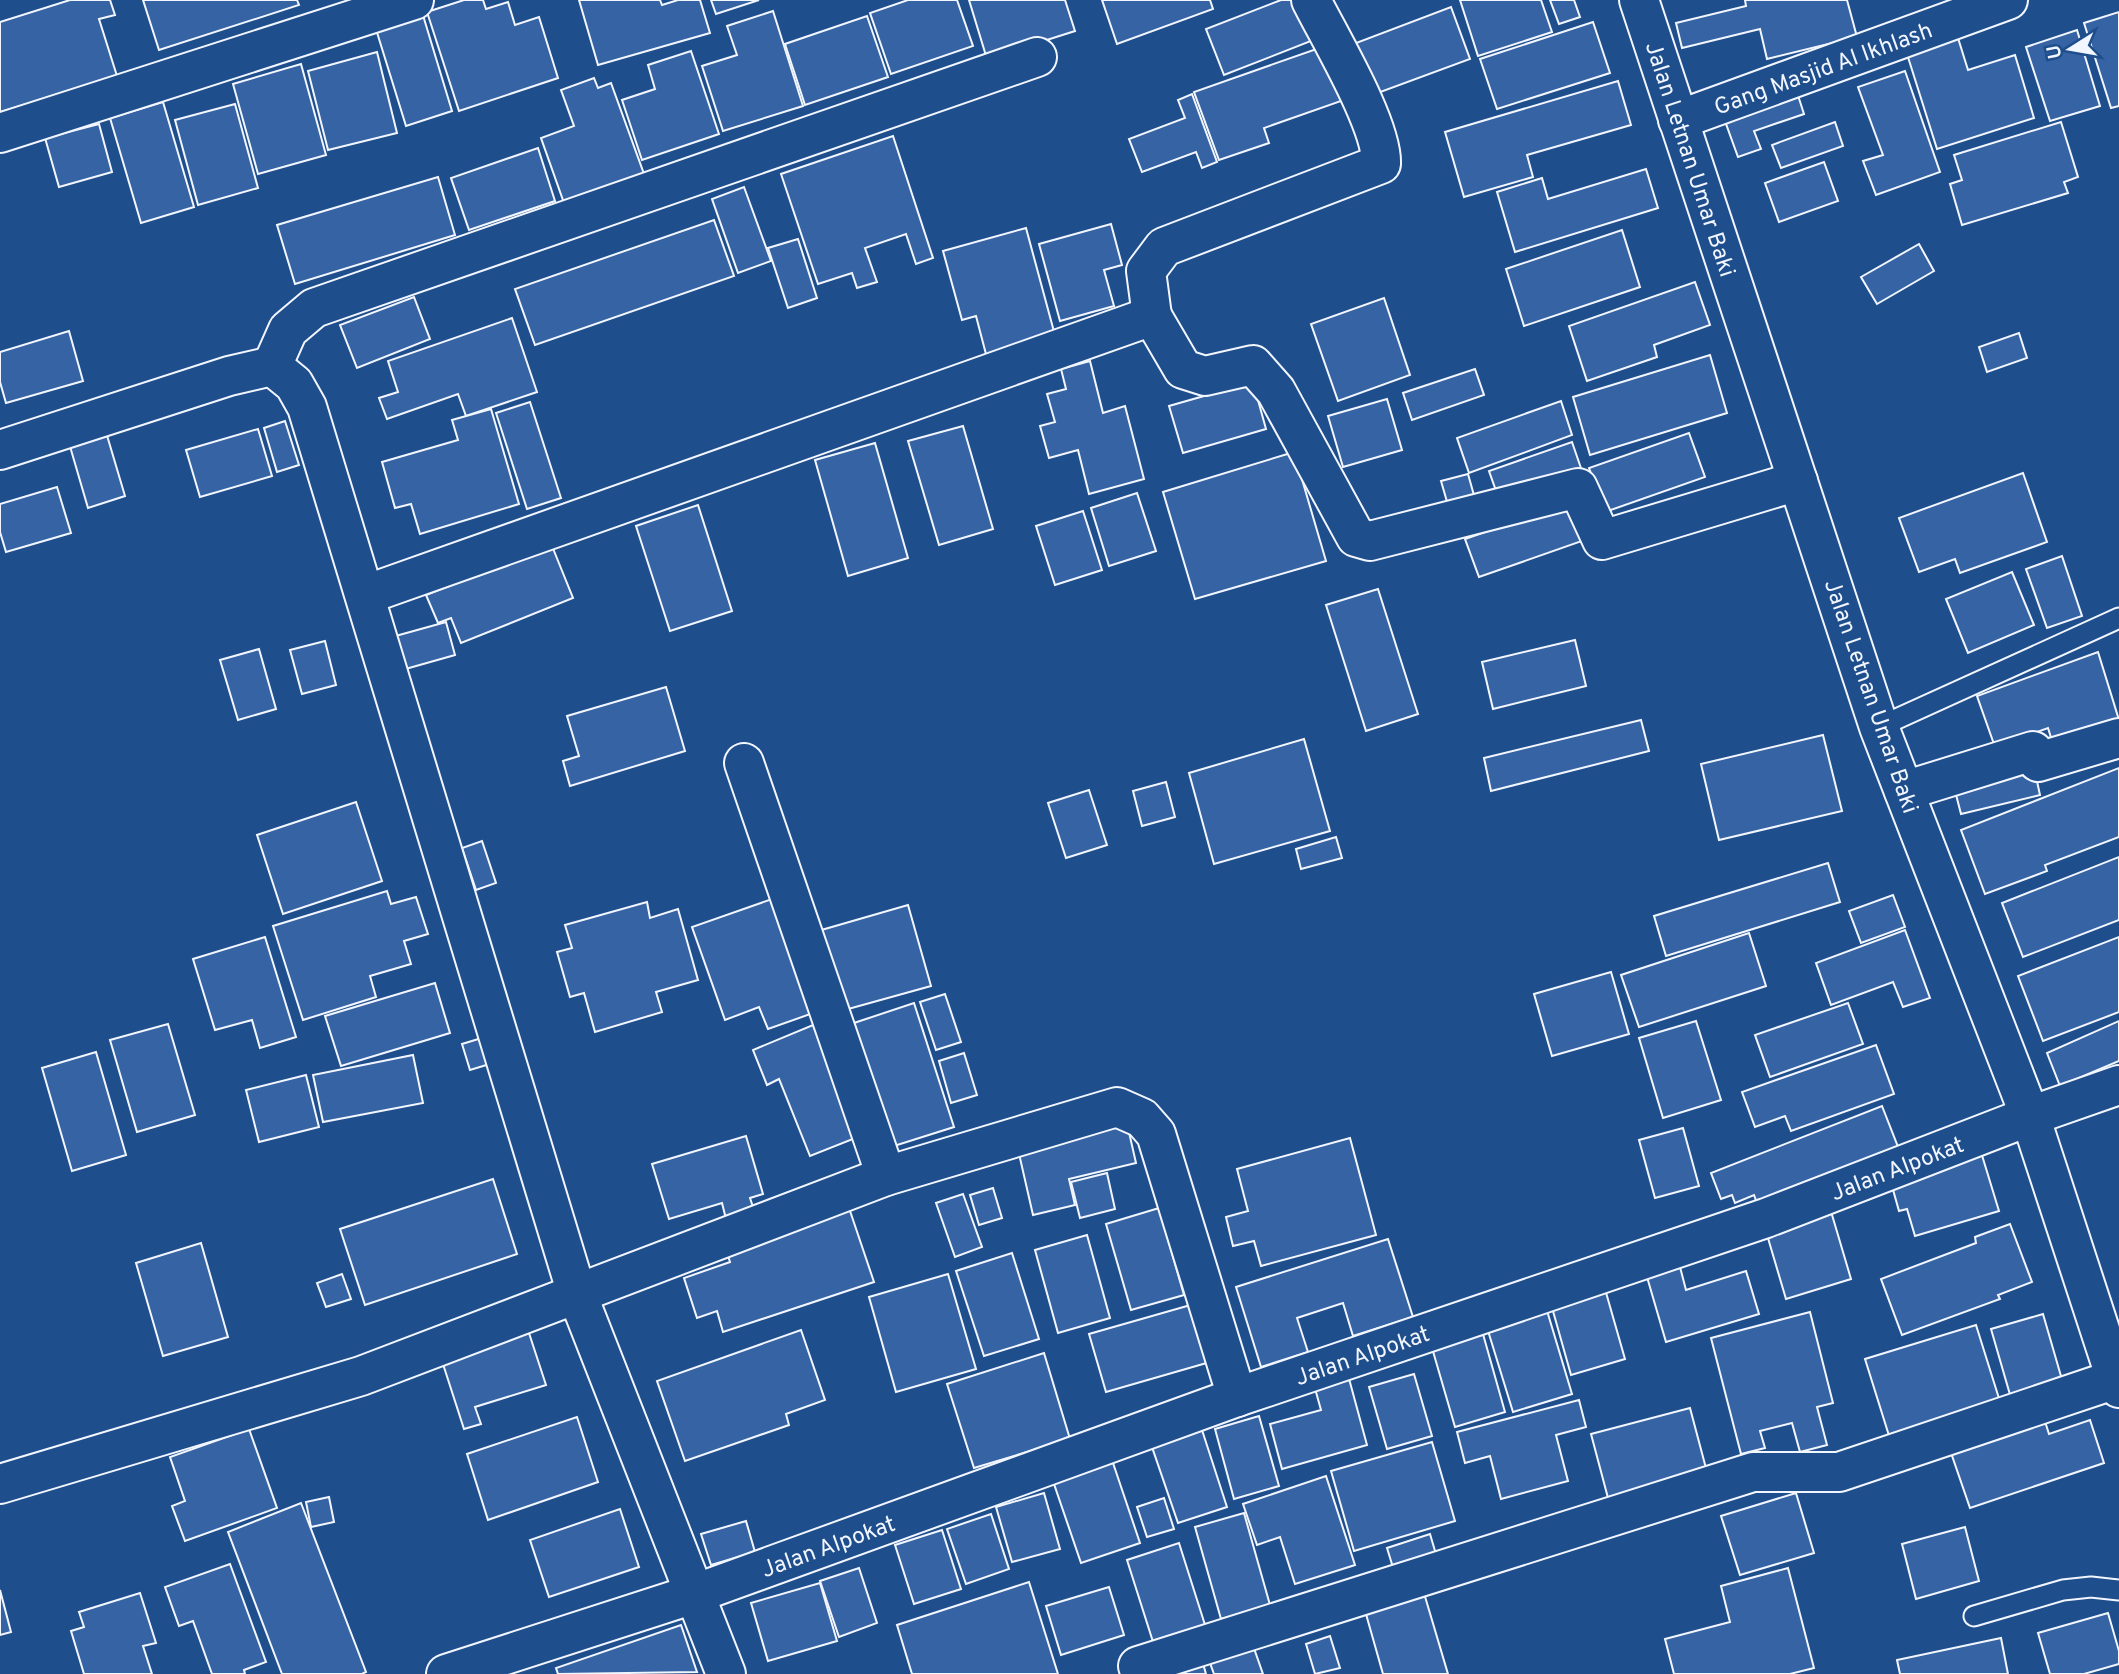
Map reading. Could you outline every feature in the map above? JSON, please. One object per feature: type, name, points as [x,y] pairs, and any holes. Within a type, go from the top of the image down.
[{"type":"street","points":[[0,133],[414,0]]},
{"type":"street","points":[[1311,0],[1371,121],[1382,149],[1381,164],[1164,247],[1146,271],[1152,316],[1183,369],[1205,376],[1253,365],[1276,391],[1356,537],[1370,541],[1578,488],[1602,540],[1798,481]]},
{"type":"street","name":"Jalan Letnan Umar Baki","points":[[1639,0],[1879,727],[2030,1116],[2118,1383]]},
{"type":"street","name":"Gang Masjid Al Ikhlash","points":[[1678,120],[2008,0]]},
{"type":"street","points":[[272,366],[288,330],[314,308],[1037,57]]},
{"type":"street","points":[[365,595],[1152,316]]},
{"type":"street","points":[[0,450],[229,376],[272,366]]},
{"type":"street","points":[[272,366],[294,384],[307,407],[577,1294],[726,1674]]},
{"type":"street","points":[[1904,791],[2032,751],[2038,762],[2119,738]]},
{"type":"street","points":[[744,764],[886,1176]]},
{"type":"street","name":"Jalan Alpokat","points":[[446,1674],[535,1659],[694,1594],[1237,1397],[1766,1218],[2030,1116],[2119,1085]]},
{"type":"street","points":[[0,1484],[361,1377],[886,1176],[1117,1107],[1142,1118],[1156,1134],[1237,1397]]},
{"type":"street","points":[[1139,1666],[1753,1472],[1839,1472],[2118,1383]]},
{"type":"lane","points":[[1879,727],[2119,618]]},
{"type":"lane","points":[[1974,1616],[2063,1590],[2091,1587],[2119,1590]]},
{"type":"building","points":[[70,0],[110,0],[115,15],[99,19],[117,76],[0,112],[0,22]]},
{"type":"building","points":[[143,0],[297,0],[299,5],[159,50]]},
{"type":"building","points":[[464,0],[483,0],[486,9],[508,2],[515,25],[539,17],[558,78],[459,111],[427,12]]},
{"type":"building","points":[[579,0],[660,0],[662,5],[678,0],[700,0],[710,33],[598,65]]},
{"type":"building","points":[[711,0],[759,0],[716,14]]},
{"type":"building","points":[[908,0],[957,0],[973,46],[891,74],[870,13]]},
{"type":"building","points":[[969,0],[1065,0],[1075,31],[987,59]]},
{"type":"building","points":[[1102,0],[1210,0],[1213,9],[1117,44]]},
{"type":"building","points":[[1281,0],[1300,0],[1316,39],[1224,75],[1206,29]]},
{"type":"building","points":[[1460,0],[1541,0],[1552,32],[1478,56]]},
{"type":"building","points":[[1550,0],[1574,0],[1580,17],[1559,24]]},
{"type":"building","points":[[1745,0],[1847,0],[1857,37],[1767,59],[1760,29],[1682,48],[1676,23],[1746,6]]},
{"type":"building","points":[[1451,7],[1470,59],[1375,94],[1356,43]]},
{"type":"building","points":[[773,11],[803,106],[723,131],[702,66],[737,55],[727,26]]},
{"type":"building","points":[[422,12],[452,111],[406,126],[375,26]]},
{"type":"building","points":[[2119,12],[2119,106],[2111,108],[2084,23]]},
{"type":"building","points":[[867,16],[888,77],[805,105],[785,44]]},
{"type":"building","points":[[1593,22],[1610,73],[1497,109],[1480,59]]},
{"type":"building","points":[[2077,30],[2100,106],[2050,121],[2026,47]]},
{"type":"building","points":[[1958,38],[1968,70],[2015,55],[2034,118],[1937,149],[1907,54]]},
{"type":"building","points":[[1325,46],[1344,100],[1264,128],[1269,143],[1219,160],[1194,92]]},
{"type":"building","points":[[691,51],[719,134],[642,160],[622,100],[655,89],[648,65]]},
{"type":"building","points":[[377,52],[397,133],[328,150],[308,71]]},
{"type":"building","points":[[301,64],[326,155],[258,174],[233,84]]},
{"type":"building","points":[[1905,71],[1940,172],[1876,195],[1863,161],[1883,155],[1858,87]]},
{"type":"building","points":[[594,78],[598,88],[611,83],[644,174],[564,203],[541,138],[574,126],[561,90]]},
{"type":"building","points":[[1618,81],[1631,125],[1527,155],[1533,177],[1464,197],[1445,132]]},
{"type":"building","points":[[1794,83],[1804,114],[1754,131],[1761,149],[1738,157],[1721,110]]},
{"type":"building","points":[[1192,94],[1217,162],[1202,168],[1196,152],[1142,172],[1129,139],[1185,118],[1178,100]]},
{"type":"building","points":[[163,102],[194,207],[141,223],[110,118]]},
{"type":"building","points":[[235,104],[258,188],[198,205],[175,120]]},
{"type":"building","points":[[1835,122],[1843,146],[1781,168],[1772,145]]},
{"type":"building","points":[[2061,122],[2078,177],[2064,182],[2068,193],[1962,225],[1950,184],[1962,180],[1954,155]]},
{"type":"building","points":[[99,124],[112,172],[59,187],[45,138]]},
{"type":"building","points":[[893,136],[933,258],[916,264],[906,234],[865,248],[877,282],[857,288],[852,273],[818,284],[781,174]]},
{"type":"building","points":[[538,148],[555,201],[469,230],[451,178]]},
{"type":"building","points":[[1824,162],[1838,201],[1779,222],[1765,183]]},
{"type":"building","points":[[1646,169],[1658,208],[1515,252],[1497,192],[1542,178],[1548,199]]},
{"type":"building","points":[[438,177],[455,235],[295,284],[277,225]]},
{"type":"building","points":[[744,187],[771,261],[738,273],[712,199]]},
{"type":"building","points":[[714,220],[734,276],[535,345],[515,289]]},
{"type":"building","points":[[1111,224],[1122,265],[1104,270],[1114,306],[1060,321],[1039,244]]},
{"type":"building","points":[[1026,228],[1056,339],[987,358],[976,316],[962,320],[943,251]]},
{"type":"building","points":[[1622,230],[1640,287],[1524,326],[1506,269]]},
{"type":"building","points":[[798,239],[817,298],[788,308],[768,248]]},
{"type":"building","points":[[1919,244],[1934,271],[1877,304],[1861,277]]},
{"type":"building","points":[[1695,282],[1710,325],[1654,345],[1657,357],[1587,381],[1569,326]]},
{"type":"building","points":[[414,297],[430,339],[357,368],[340,325]]},
{"type":"building","points":[[1384,298],[1410,375],[1338,401],[1311,324]]},
{"type":"building","points":[[512,318],[537,392],[466,416],[458,394],[387,419],[379,398],[398,392],[388,361]]},
{"type":"building","points":[[69,331],[83,381],[6,403],[0,382],[0,352]]},
{"type":"building","points":[[2019,333],[2027,358],[1987,372],[1979,347]]},
{"type":"building","points":[[1710,355],[1727,413],[1590,455],[1573,397]]},
{"type":"building","points":[[1090,361],[1103,413],[1125,406],[1144,479],[1089,494],[1078,450],[1049,458],[1040,426],[1055,422],[1047,394],[1066,389],[1061,369]]},
{"type":"building","points":[[1475,369],[1484,395],[1412,420],[1403,393]]},
{"type":"building","points":[[1253,382],[1266,429],[1183,453],[1169,406]]},
{"type":"building","points":[[1387,399],[1402,450],[1343,467],[1328,416]]},
{"type":"building","points":[[1561,401],[1572,435],[1469,473],[1457,438]]},
{"type":"building","points":[[530,402],[561,498],[527,509],[496,413]]},
{"type":"building","points":[[491,409],[519,504],[420,534],[411,504],[395,508],[382,462],[458,440],[452,420]]},
{"type":"building","points":[[285,421],[299,465],[277,472],[264,428]]},
{"type":"building","points":[[963,426],[993,529],[939,545],[908,441]]},
{"type":"building","points":[[258,429],[272,476],[200,497],[186,450]]},
{"type":"building","points":[[106,432],[125,496],[88,508],[69,443]]},
{"type":"building","points":[[1689,433],[1705,477],[1605,512],[1589,468]]},
{"type":"building","points":[[1572,442],[1583,474],[1500,502],[1489,471]]},
{"type":"building","points":[[875,443],[908,558],[848,576],[815,460]]},
{"type":"building","points":[[1294,452],[1326,561],[1195,599],[1163,492]]},
{"type":"building","points":[[2023,473],[2047,542],[1960,573],[1955,559],[1919,572],[1899,518]]},
{"type":"building","points":[[1468,474],[1477,506],[1450,512],[1441,481]]},
{"type":"building","points":[[57,487],[71,533],[6,552],[0,532],[0,504]]},
{"type":"building","points":[[1137,493],[1156,551],[1109,566],[1091,508]]},
{"type":"building","points":[[1569,503],[1582,541],[1479,577],[1465,539]]},
{"type":"building","points":[[698,505],[732,611],[670,631],[636,526]]},
{"type":"building","points":[[1083,511],[1102,570],[1055,585],[1036,526]]},
{"type":"building","points":[[552,546],[573,598],[461,643],[451,618],[438,623],[426,595]]},
{"type":"building","points":[[2062,556],[2082,616],[2047,628],[2026,569]]},
{"type":"building","points":[[2012,572],[2034,625],[1968,653],[1946,599]]},
{"type":"building","points":[[1378,589],[1418,714],[1366,731],[1326,605]]},
{"type":"building","points":[[446,622],[455,655],[402,670],[392,637]]},
{"type":"building","points":[[1575,640],[1586,686],[1493,709],[1482,662]]},
{"type":"building","points":[[325,641],[336,685],[302,694],[290,650]]},
{"type":"building","points":[[259,649],[276,709],[238,720],[220,660]]},
{"type":"building","points":[[2098,652],[2119,720],[2053,744],[2048,728],[1995,747],[1977,696]]},
{"type":"building","points":[[666,687],[685,751],[570,786],[563,761],[579,756],[567,716]]},
{"type":"building","points":[[1641,720],[1649,751],[1491,791],[1484,758]]},
{"type":"building","points":[[1823,735],[1842,811],[1719,840],[1701,764]]},
{"type":"building","points":[[1304,739],[1330,831],[1214,864],[1189,773]]},
{"type":"building","points":[[2033,763],[2040,795],[1961,814],[1953,783]]},
{"type":"building","points":[[2119,768],[2119,837],[2045,865],[2047,871],[1985,894],[1961,830]]},
{"type":"building","points":[[1166,782],[1175,817],[1142,826],[1133,791]]},
{"type":"building","points":[[1089,790],[1107,845],[1066,858],[1048,803]]},
{"type":"building","points":[[356,802],[382,881],[283,914],[257,835]]},
{"type":"building","points":[[1336,837],[1342,858],[1301,869],[1296,849]]},
{"type":"building","points":[[482,841],[496,883],[476,890],[462,848]]},
{"type":"building","points":[[2119,857],[2119,920],[2023,957],[2002,903]]},
{"type":"building","points":[[1828,863],[1840,902],[1666,956],[1654,916]]},
{"type":"building","points":[[387,891],[391,904],[416,897],[428,934],[404,941],[411,964],[370,976],[376,997],[303,1020],[273,926]]},
{"type":"building","points":[[1893,895],[1905,927],[1861,943],[1849,911]]},
{"type":"building","points":[[775,898],[816,1012],[768,1029],[759,1007],[725,1020],[692,927]]},
{"type":"building","points":[[647,902],[650,918],[678,909],[698,980],[656,992],[662,1012],[595,1032],[584,993],[570,997],[557,952],[572,948],[565,925]]},
{"type":"building","points":[[908,905],[931,986],[841,1011],[818,931]]},
{"type":"building","points":[[1905,930],[1930,998],[1903,1007],[1893,982],[1831,1005],[1816,963]]},
{"type":"building","points":[[1749,933],[1766,986],[1639,1027],[1621,975]]},
{"type":"building","points":[[265,937],[296,1037],[260,1048],[252,1020],[215,1030],[193,959]]},
{"type":"building","points":[[2119,937],[2119,1012],[2043,1041],[2018,976]]},
{"type":"building","points":[[1611,972],[1629,1034],[1552,1056],[1534,994]]},
{"type":"building","points":[[435,983],[450,1033],[341,1066],[325,1016]]},
{"type":"building","points":[[945,994],[961,1042],[936,1050],[920,1002]]},
{"type":"building","points":[[914,1003],[954,1127],[894,1146],[854,1023]]},
{"type":"building","points":[[1848,1003],[1863,1044],[1770,1077],[1755,1035]]},
{"type":"building","points":[[1696,1021],[1721,1100],[1663,1118],[1639,1038]]},
{"type":"building","points":[[2119,1021],[2119,1061],[2060,1086],[2047,1053]]},
{"type":"building","points":[[168,1024],[195,1115],[137,1132],[110,1040]]},
{"type":"building","points":[[813,1025],[858,1137],[810,1156],[779,1079],[767,1085],[753,1050]]},
{"type":"building","points":[[485,1037],[493,1063],[470,1070],[462,1044]]},
{"type":"building","points":[[1876,1045],[1894,1094],[1791,1131],[1785,1116],[1755,1127],[1742,1092]]},
{"type":"building","points":[[96,1052],[126,1155],[72,1171],[42,1068]]},
{"type":"building","points":[[964,1053],[977,1095],[951,1103],[939,1061]]},
{"type":"building","points":[[413,1055],[423,1103],[323,1122],[313,1075]]},
{"type":"building","points":[[306,1075],[319,1127],[259,1142],[246,1090]]},
{"type":"building","points":[[1882,1106],[1900,1152],[1758,1206],[1754,1195],[1735,1203],[1732,1195],[1721,1199],[1711,1173]]},
{"type":"building","points":[[1126,1119],[1136,1163],[1069,1179],[1075,1205],[1033,1215],[1017,1145]]},
{"type":"building","points":[[1683,1128],[1699,1186],[1655,1198],[1639,1140]]},
{"type":"building","points":[[746,1136],[763,1194],[750,1198],[754,1210],[726,1219],[722,1203],[669,1219],[652,1164]]},
{"type":"building","points":[[1350,1138],[1376,1235],[1261,1266],[1254,1241],[1233,1246],[1226,1217],[1248,1211],[1237,1169]]},
{"type":"building","points":[[1981,1152],[1999,1211],[1915,1236],[1907,1209],[1899,1211],[1890,1179]]},
{"type":"building","points":[[1107,1173],[1115,1209],[1080,1218],[1071,1182]]},
{"type":"building","points":[[493,1179],[517,1254],[365,1305],[340,1229]]},
{"type":"building","points":[[993,1188],[1002,1218],[979,1225],[970,1195]]},
{"type":"building","points":[[963,1194],[982,1247],[955,1257],[936,1203]]},
{"type":"building","points":[[847,1202],[874,1282],[723,1332],[717,1311],[697,1318],[684,1278],[730,1262],[724,1243]]},
{"type":"building","points":[[1159,1208],[1184,1295],[1131,1310],[1106,1224]]},
{"type":"building","points":[[1830,1208],[1851,1279],[1786,1299],[1765,1228]]},
{"type":"building","points":[[2010,1224],[2032,1282],[1998,1295],[2000,1299],[1902,1335],[1881,1279],[1976,1243],[1975,1237]]},
{"type":"building","points":[[1087,1235],[1110,1318],[1058,1333],[1035,1250]]},
{"type":"building","points":[[1388,1239],[1413,1317],[1353,1336],[1343,1303],[1297,1318],[1308,1352],[1261,1367],[1236,1287]]},
{"type":"building","points":[[201,1243],[228,1337],[163,1356],[136,1263]]},
{"type":"building","points":[[1012,1253],[1039,1339],[984,1356],[956,1271]]},
{"type":"building","points":[[1680,1267],[1686,1290],[1746,1271],[1759,1314],[1666,1342],[1647,1277]]},
{"type":"building","points":[[342,1274],[351,1299],[326,1307],[317,1283]]},
{"type":"building","points":[[948,1274],[976,1369],[896,1392],[869,1297]]},
{"type":"building","points":[[1605,1289],[1625,1359],[1571,1375],[1551,1304]]},
{"type":"building","points":[[1194,1304],[1210,1362],[1106,1392],[1089,1334]]},
{"type":"building","points":[[1545,1304],[1572,1394],[1513,1412],[1485,1321]]},
{"type":"building","points":[[1810,1312],[1833,1403],[1817,1407],[1827,1445],[1800,1452],[1792,1423],[1760,1431],[1765,1448],[1741,1454],[1711,1338]]},
{"type":"building","points":[[2043,1314],[2065,1390],[2013,1405],[1991,1329]]},
{"type":"building","points":[[1976,1325],[2002,1408],[1891,1442],[1865,1359]]},
{"type":"building","points":[[1481,1327],[1505,1412],[1455,1427],[1430,1341]]},
{"type":"building","points":[[801,1330],[825,1400],[786,1414],[789,1425],[685,1461],[657,1381]]},
{"type":"building","points":[[529,1333],[546,1385],[475,1407],[481,1424],[464,1429],[442,1361]]},
{"type":"building","points":[[1044,1353],[1070,1439],[974,1468],[947,1384]]},
{"type":"building","points":[[1414,1374],[1432,1436],[1387,1449],[1369,1387]]},
{"type":"building","points":[[1348,1375],[1367,1445],[1282,1469],[1270,1424],[1321,1410],[1314,1385]]},
{"type":"building","points":[[1579,1400],[1586,1427],[1556,1435],[1568,1481],[1501,1499],[1490,1456],[1465,1463],[1457,1432]]},
{"type":"building","points":[[1690,1408],[1707,1472],[1608,1498],[1591,1434]]},
{"type":"building","points":[[2042,1412],[2049,1434],[2090,1420],[2104,1463],[1970,1508],[1948,1444]]},
{"type":"building","points":[[1259,1416],[1279,1486],[1234,1499],[1215,1429]]},
{"type":"building","points":[[577,1417],[598,1482],[488,1520],[467,1454]]},
{"type":"building","points":[[249,1429],[277,1508],[185,1541],[172,1506],[185,1501],[170,1457]]},
{"type":"building","points":[[1202,1430],[1227,1507],[1178,1523],[1152,1447]]},
{"type":"building","points":[[1432,1442],[1455,1521],[1354,1551],[1331,1471]]},
{"type":"building","points":[[1112,1460],[1140,1543],[1081,1563],[1053,1481]]},
{"type":"building","points":[[1326,1476],[1355,1565],[1295,1584],[1280,1537],[1257,1545],[1243,1504]]},
{"type":"building","points":[[1044,1493],[1060,1549],[1012,1562],[996,1507]]},
{"type":"building","points":[[1796,1493],[1814,1553],[1740,1575],[1721,1516]]},
{"type":"building","points":[[329,1497],[334,1522],[311,1527],[306,1502]]},
{"type":"building","points":[[1164,1498],[1174,1529],[1147,1537],[1137,1507]]},
{"type":"building","points":[[301,1503],[366,1672],[362,1674],[282,1674],[228,1532]]},
{"type":"building","points":[[620,1509],[639,1567],[549,1597],[530,1540]]},
{"type":"building","points":[[1244,1513],[1270,1605],[1221,1619],[1195,1527]]},
{"type":"building","points":[[991,1514],[1009,1569],[966,1584],[947,1529]]},
{"type":"building","points":[[746,1521],[755,1552],[711,1565],[701,1534]]},
{"type":"building","points":[[1965,1527],[1979,1581],[1916,1599],[1902,1544]]},
{"type":"building","points":[[942,1530],[961,1589],[914,1604],[895,1545]]},
{"type":"building","points":[[1430,1534],[1438,1561],[1395,1574],[1387,1548]]},
{"type":"building","points":[[1179,1543],[1206,1628],[1154,1645],[1127,1560]]},
{"type":"building","points":[[230,1564],[266,1662],[244,1670],[245,1674],[212,1674],[193,1621],[179,1626],[165,1587]]},
{"type":"building","points":[[859,1568],[877,1623],[839,1637],[820,1581]]},
{"type":"building","points":[[1788,1568],[1814,1668],[1790,1674],[1674,1674],[1665,1639],[1730,1622],[1721,1586]]},
{"type":"building","points":[[1029,1582],[1058,1674],[912,1674],[897,1625]]},
{"type":"building","points":[[820,1583],[837,1641],[768,1661],[751,1603]]},
{"type":"building","points":[[1421,1583],[1448,1674],[1383,1674],[1362,1600]]},
{"type":"building","points":[[1109,1587],[1124,1635],[1061,1655],[1046,1606]]},
{"type":"building","points":[[0,1590],[11,1632],[0,1635]]},
{"type":"building","points":[[140,1593],[156,1643],[143,1646],[152,1674],[84,1674],[71,1631],[84,1627],[79,1612]]},
{"type":"building","points":[[2108,1613],[2119,1651],[2119,1664],[2084,1674],[2050,1674],[2038,1633]]},
{"type":"building","points":[[681,1625],[697,1672],[558,1674],[556,1668]]},
{"type":"building","points":[[1330,1636],[1340,1668],[1315,1674],[1306,1644]]},
{"type":"building","points":[[1250,1637],[1263,1674],[1214,1674],[1206,1652]]},
{"type":"building","points":[[2001,1638],[2008,1674],[1900,1674],[1897,1660]]},
{"type":"building","points":[[1200,1653],[1206,1674],[1148,1674]]}]
